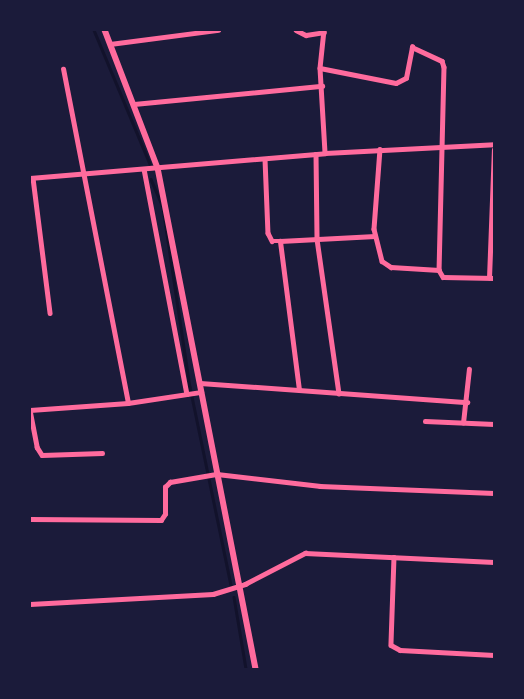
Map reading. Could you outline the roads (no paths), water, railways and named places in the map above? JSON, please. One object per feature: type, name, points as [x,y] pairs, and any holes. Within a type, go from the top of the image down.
[{"type":"street","points":[[104,30],[158,168],[200,383],[199,392],[256,669]]},
{"type":"street","points":[[110,44],[218,30]]},
{"type":"street","points":[[296,30],[306,34],[324,31],[320,68],[325,153]]},
{"type":"street","points":[[320,68],[396,83],[406,78],[412,46],[442,61],[444,68],[440,147],[438,270],[443,277],[491,278],[494,150]]},
{"type":"street","points":[[63,69],[128,403]]},
{"type":"street","points":[[134,104],[322,86]]},
{"type":"street","points":[[50,313],[31,178],[325,153],[494,144]]},
{"type":"street","points":[[380,149],[375,236],[385,266],[438,270]]},
{"type":"street","points":[[316,154],[316,238],[339,393]]},
{"type":"street","points":[[265,159],[268,233],[272,241],[375,236]]},
{"type":"street","points":[[144,169],[188,394]]},
{"type":"street","points":[[280,241],[299,390]]},
{"type":"street","points":[[463,423],[467,402],[469,369]]},
{"type":"street","points":[[200,383],[467,402]]},
{"type":"street","points":[[102,453],[42,455],[37,447],[30,410],[128,403],[199,392]]},
{"type":"street","points":[[425,421],[494,424]]},
{"type":"street","points":[[30,519],[161,520],[165,514],[164,487],[170,482],[217,474],[320,486],[494,493]]},
{"type":"street","points":[[30,604],[213,594],[239,586],[306,552],[494,562]]},
{"type":"street","points":[[394,557],[391,645],[400,650],[494,655]]},
{"type":"waterway","points":[[94,30],[150,164]]},
{"type":"waterway","points":[[151,179],[163,207],[190,387],[231,585]]},
{"type":"waterway","points":[[234,597],[246,669]]}]
